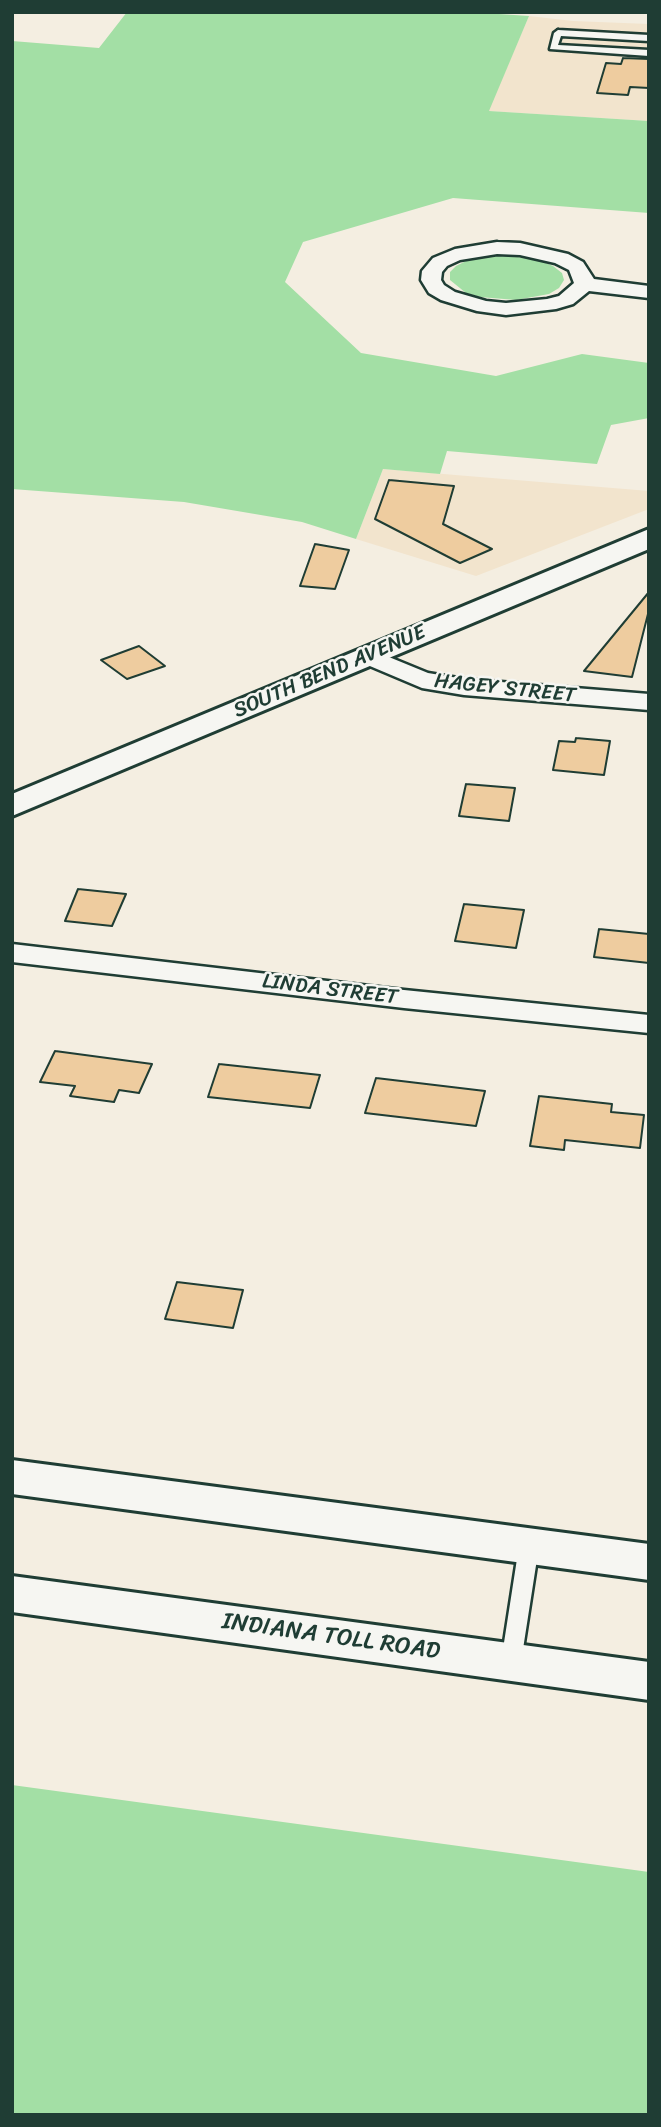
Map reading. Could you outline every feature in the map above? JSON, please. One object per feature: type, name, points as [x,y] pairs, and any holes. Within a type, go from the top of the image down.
[{"type":"main road","name":"SOUTH BEND AVENUE","points":[[12,806],[649,538]]},
{"type":"main road","points":[[12,1477],[649,1562]]},
{"type":"main road","name":"INDIANA TOLL ROAD","points":[[12,1594],[649,1681]]},
{"type":"street","points":[[508,248],[542,252],[562,258],[576,266],[583,275],[584,284],[566,300],[506,309],[456,300],[436,289],[431,280],[432,271],[440,262],[455,255],[508,248]]},
{"type":"street","points":[[584,284],[649,292]]},
{"type":"street","name":"HAGEY STREET","points":[[367,656],[422,680],[464,687],[649,702]]},
{"type":"street","name":"LINDA STREET","points":[[12,953],[404,999],[649,1024]]},
{"type":"lane","points":[[649,38],[558,33],[553,47],[649,52]]},
{"type":"lane","points":[[511,1662],[529,1546]]},
{"type":"shaded area","points":[[529,16],[649,24],[649,121],[488,111]]},
{"type":"shaded area","points":[[383,469],[649,491],[649,509],[476,576],[356,539]]},
{"type":"green space","points":[[127,12],[469,12],[529,16],[489,111],[649,121],[649,213],[453,198],[303,242],[285,282],[361,353],[496,376],[582,354],[649,363],[649,418],[611,425],[597,464],[447,451],[440,474],[383,469],[356,539],[302,522],[184,502],[12,489],[12,41],[99,48]]},
{"type":"green space","points":[[503,255],[539,260],[562,273],[564,280],[559,288],[549,294],[516,300],[466,293],[450,280],[450,272],[468,260]]},
{"type":"green space","points":[[12,1785],[649,1872],[649,2115],[12,2115]]},
{"type":"building","points":[[623,58],[649,59],[649,88],[630,87],[628,95],[597,93],[606,63],[621,64]]},
{"type":"building","points":[[389,480],[454,486],[443,524],[492,549],[460,563],[375,519]]},
{"type":"building","points":[[315,544],[349,550],[335,589],[300,586]]},
{"type":"building","points":[[649,592],[649,610],[632,677],[584,671]]},
{"type":"building","points":[[139,646],[165,666],[127,679],[101,660]]},
{"type":"building","points":[[576,738],[610,741],[604,775],[553,770],[559,741],[575,742]]},
{"type":"building","points":[[466,784],[515,788],[509,821],[459,816]]},
{"type":"building","points":[[78,889],[126,894],[112,926],[65,921]]},
{"type":"building","points":[[464,904],[524,910],[516,948],[455,941]]},
{"type":"building","points":[[599,929],[649,934],[649,963],[594,957]]},
{"type":"building","points":[[55,1051],[152,1064],[139,1093],[119,1090],[114,1102],[70,1096],[75,1086],[40,1082]]},
{"type":"building","points":[[219,1064],[320,1075],[310,1108],[208,1097]]},
{"type":"building","points":[[376,1078],[485,1091],[476,1126],[365,1113]]},
{"type":"building","points":[[539,1096],[612,1104],[611,1112],[644,1115],[640,1148],[565,1140],[564,1150],[530,1146]]},
{"type":"building","points":[[177,1282],[243,1290],[233,1328],[165,1319]]}]
